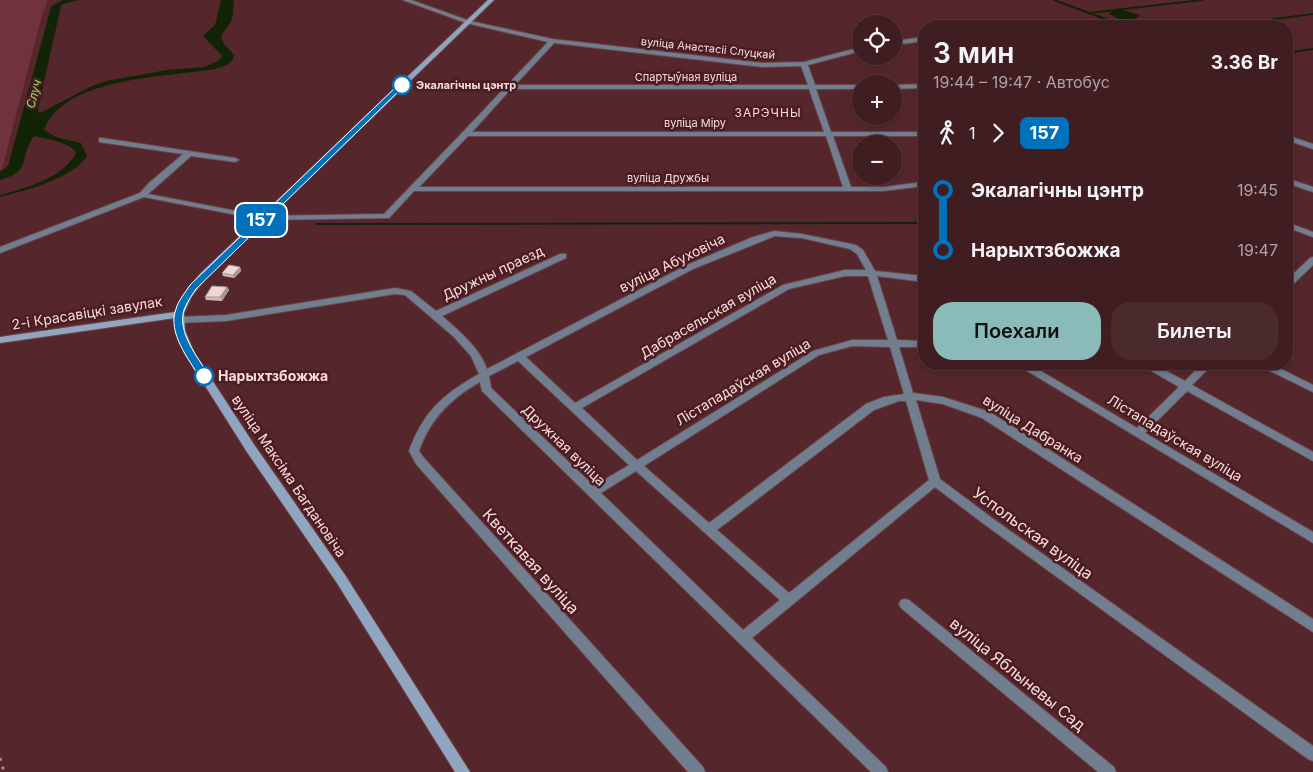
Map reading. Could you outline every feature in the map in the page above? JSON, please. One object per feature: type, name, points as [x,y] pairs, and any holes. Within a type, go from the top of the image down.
[{"type":"main road","points":[[178,317],[193,287],[491,0]]},
{"type":"main road","name":"2-і Красавіцкі завулак","points":[[0,340],[178,317]]},
{"type":"main road","name":"вуліца Максіма Багдановіча","points":[[178,317],[183,340],[190,354],[251,449],[341,579],[463,772]]},
{"type":"street","name":"вуліца Анастасіі Слуцкай","points":[[406,0],[468,22],[552,41],[762,65],[804,64],[852,51]]},
{"type":"street","points":[[902,42],[918,40]]},
{"type":"street","points":[[143,195],[263,218],[386,216],[466,134],[552,41]]},
{"type":"street","points":[[804,64],[848,189]]},
{"type":"street","points":[[902,87],[918,86]]},
{"type":"street","name":"Спартыўная вуліца","points":[[510,87],[852,87]]},
{"type":"street","name":"вуліца Міру","points":[[466,134],[918,134]]},
{"type":"street","points":[[1293,139],[1313,147]]},
{"type":"street","points":[[102,140],[235,160]]},
{"type":"street","points":[[0,250],[143,195],[152,184],[188,154]]},
{"type":"street","points":[[1293,183],[1313,190]]},
{"type":"street","name":"вуліца Дружбы","points":[[413,189],[882,189],[918,185]]},
{"type":"street","points":[[1293,227],[1313,235]]},
{"type":"street","name":"вуліца Абуховіча","points":[[484,376],[690,267],[774,233],[802,236],[853,247],[860,252],[872,273],[935,481]]},
{"type":"street","name":"Дружны праезд","points":[[434,316],[563,256]]},
{"type":"street","points":[[1293,279],[1313,260]]},
{"type":"street","name":"Дабрасельская вуліца","points":[[574,408],[786,286],[845,273],[872,273],[918,278]]},
{"type":"street","name":"Дружная вуліца","points":[[178,317],[226,318],[395,291],[408,294],[472,350],[480,363],[486,389],[880,772]]},
{"type":"street","name":"Лістападаўская вуліца","points":[[592,493],[816,353],[852,343],[918,344]]},
{"type":"street","points":[[520,357],[636,465],[789,600]]},
{"type":"street","name":"Лістападаўская вуліца","points":[[1032,370],[1313,538]]},
{"type":"street","points":[[1157,370],[1313,457]]},
{"type":"street","points":[[1138,433],[1202,370]]},
{"type":"street","points":[[1275,370],[1313,389]]},
{"type":"street","name":"Кветкавая вуліца","points":[[484,376],[454,393],[440,406],[417,440],[414,452],[698,772]]},
{"type":"street","name":"вуліца Дабранка","points":[[708,530],[870,407],[890,399],[910,396],[954,403],[986,415],[1313,626]]},
{"type":"street","points":[[743,638],[935,481]]},
{"type":"street","name":"Успольская вуліца","points":[[935,481],[1313,754]]},
{"type":"street","name":"вуліца Яблыневы Сад","points":[[905,604],[1109,772]]},
{"type":"shaded area","points":[[0,0],[48,0],[42,16],[2,169],[0,170]]},
{"type":"water","name":"Случ","points":[[64,0],[79,0],[61,6],[38,109],[40,113],[92,86],[106,81],[167,70],[204,67],[218,61],[222,56],[203,36],[215,25],[221,0],[234,0],[232,19],[223,33],[222,40],[234,55],[232,61],[227,65],[215,69],[119,83],[72,99],[55,112],[44,130],[56,137],[81,143],[87,156],[81,164],[60,177],[35,187],[0,197],[0,195],[43,181],[62,169],[76,153],[69,146],[34,136],[29,144],[21,168],[17,173],[0,180],[0,172],[8,166],[51,7]]},
{"type":"water","points":[[1113,10],[1122,10],[1140,15],[1132,20],[1122,20],[1109,13]]},
{"type":"building","points":[[229,265],[240,267],[233,275],[222,273]]},
{"type":"building","points":[[212,286],[227,287],[220,297],[205,297]]},
{"type":"waterway","points":[[1054,0],[1089,13]]},
{"type":"waterway","points":[[1089,13],[1202,0]]},
{"type":"waterway","points":[[1089,13],[1108,20]]},
{"type":"waterway","points":[[1266,20],[1313,14]]},
{"type":"waterway","points":[[1293,52],[1313,49]]},
{"type":"waterway","points":[[316,224],[918,223]]},
{"type":"railway","points":[[0,758],[4,772]]},
{"type":"bus line","name":"157","points":[[204,376],[183,340],[178,320],[180,308],[186,297],[203,276],[402,85]]},
{"type":"place","name":"Экалагічны цэнтр","points":[[402,85]]},
{"type":"place","name":"Нарыхтзбожжа","points":[[204,376]]},
{"type":"district","name":"ЗАРЭЧНЫ","points":[[768,113]]}]
